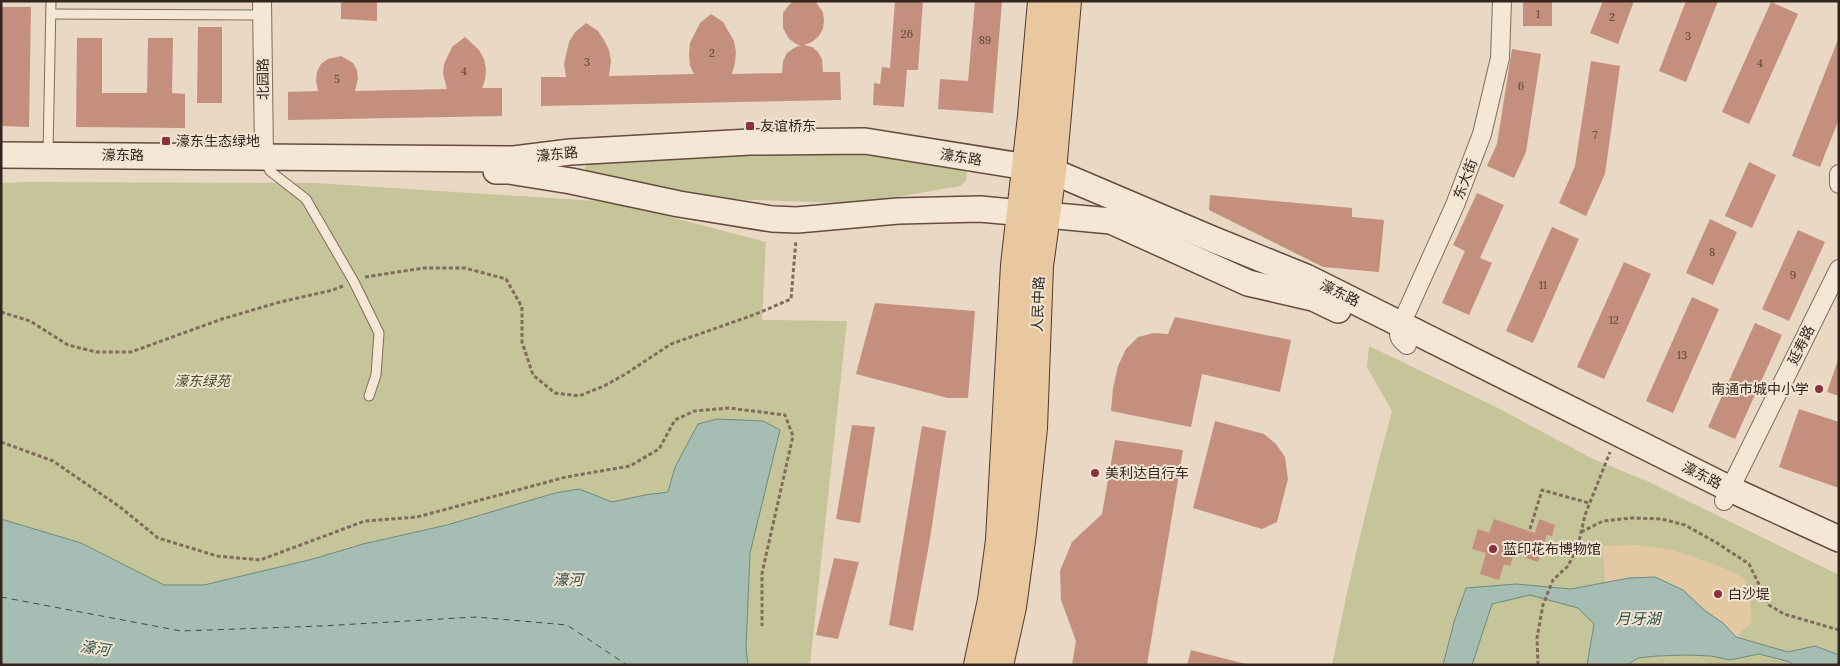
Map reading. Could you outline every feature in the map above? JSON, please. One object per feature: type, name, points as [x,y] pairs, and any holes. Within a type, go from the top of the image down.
[{"type":"main road","name":"人民中路","points":[[1002,603],[1022,533],[1033,428],[1039,266],[1047,214],[1039,169],[1042,1]]},
{"type":"main road","name":"人民中路","points":[[1002,603],[1000,540],[1015,265],[1020,212],[1039,169],[1067,1]]},
{"type":"main road","name":"濠东路","points":[[1,168],[514,159],[570,152],[750,142],[865,141],[1039,169],[1306,277],[1405,334],[1612,447],[1839,539]]},
{"type":"main road","name":"濠东路","points":[[1,155],[48,154],[267,164],[509,171],[571,181],[679,204],[772,219],[797,220],[898,211],[980,209],[1111,221],[1248,283],[1313,298],[1405,334],[1727,495],[1839,555]]},
{"type":"main road","points":[[978,665],[1002,603]]},
{"type":"main road","points":[[999,665],[1002,603]]},
{"type":"street","name":"东大街","points":[[1405,334],[1482,134],[1500,58],[1502,1]]},
{"type":"street","name":"北园路","points":[[262,8],[267,164]]},
{"type":"street","points":[[1839,174],[1839,184]]},
{"type":"street","name":"延寿路","points":[[1727,495],[1839,269]]},
{"type":"lane","points":[[48,154],[51,1]]},
{"type":"lane","points":[[51,14],[262,8]]},
{"type":"lane","points":[[267,164],[306,199],[354,282],[379,333],[376,375],[369,396]]},
{"type":"path","points":[[1,312],[30,321],[68,346],[96,352],[131,352],[222,319],[280,302],[333,290],[368,276],[424,268],[465,268],[506,278],[522,307],[522,342],[533,375],[555,393],[579,396],[611,382],[671,344],[756,314],[790,299],[797,220]]},
{"type":"path","points":[[1,442],[53,461],[120,507],[158,538],[217,556],[260,560],[365,521],[417,518],[566,477],[630,466],[659,449],[675,420],[694,411],[729,408],[785,416],[794,436],[762,573],[762,626]]},
{"type":"path","points":[[1538,665],[1537,638],[1545,601],[1553,580],[1568,566],[1578,546],[1589,503],[1612,447]]},
{"type":"path","points":[[1530,530],[1542,490],[1589,503]]},
{"type":"path","points":[[1581,532],[1603,521],[1632,518],[1662,520],[1685,525],[1749,564],[1770,604],[1784,614],[1839,630]]},
{"type":"green space","points":[[852,151],[964,168],[967,170],[966,181],[961,186],[867,202],[845,203],[691,198],[585,172],[585,167],[589,163],[652,156]]},
{"type":"green space","name":"濠东绿苑","points":[[1,183],[314,183],[614,202],[766,242],[762,320],[847,321],[810,665],[748,665],[746,648],[750,553],[780,430],[762,421],[717,419],[698,424],[675,467],[668,492],[612,502],[579,489],[447,525],[363,544],[313,559],[204,585],[164,585],[81,543],[1,519]]},
{"type":"green space","points":[[1369,346],[1496,407],[1595,460],[1647,481],[1839,575],[1839,665],[1332,665],[1360,537],[1392,411],[1367,367]]},
{"type":"sand","name":"白沙堤","points":[[1636,545],[1674,550],[1724,568],[1744,578],[1750,597],[1752,622],[1736,637],[1683,590],[1629,578],[1605,584],[1603,546]]},
{"type":"water","name":"濠河","points":[[717,419],[763,421],[780,430],[750,553],[746,648],[748,665],[1,665],[1,519],[81,543],[164,585],[204,585],[313,559],[363,544],[447,525],[555,493],[579,489],[612,502],[668,492],[675,467],[698,424]]},
{"type":"water","name":"月牙湖","points":[[1655,577],[1683,590],[1704,610],[1723,623],[1736,637],[1788,652],[1815,646],[1839,655],[1839,665],[1793,665],[1790,662],[1759,654],[1730,660],[1711,656],[1657,656],[1638,658],[1627,665],[1587,665],[1594,624],[1578,608],[1530,595],[1492,604],[1472,665],[1443,665],[1454,622],[1466,588],[1516,584],[1571,589],[1629,578]]},
{"type":"building","points":[[341,1],[377,1],[377,21],[341,19]]},
{"type":"building","points":[[793,1],[815,1],[823,12],[823,29],[819,36],[812,42],[804,45],[812,47],[818,52],[822,59],[823,72],[840,72],[841,100],[541,106],[541,77],[566,77],[564,64],[569,42],[575,32],[586,23],[598,31],[609,50],[611,61],[609,76],[694,74],[690,66],[690,43],[700,23],[711,14],[723,22],[734,41],[736,52],[732,74],[782,73],[783,61],[787,53],[801,45],[789,39],[783,28],[783,13]]},
{"type":"building","points":[[895,1],[923,1],[918,70],[907,70],[904,107],[873,105],[874,83],[880,84],[882,67],[890,68]]},
{"type":"building","points":[[975,1],[1002,1],[993,113],[938,109],[940,79],[968,81]]},
{"type":"building","points":[[1523,1],[1552,1],[1552,26],[1523,26]]},
{"type":"building","points":[[1603,1],[1634,1],[1618,44],[1590,33]]},
{"type":"building","points":[[1686,1],[1718,1],[1686,82],[1659,71]]},
{"type":"building","points":[[1771,2],[1798,14],[1749,124],[1722,112]]},
{"type":"building","points":[[2,7],[31,7],[29,127],[1,126]]},
{"type":"building","points":[[198,27],[222,27],[222,103],[197,103]]},
{"type":"building","points":[[465,37],[479,50],[484,59],[486,69],[482,88],[502,88],[502,116],[288,120],[288,92],[318,91],[316,80],[321,64],[328,59],[341,56],[353,63],[357,70],[358,79],[355,91],[447,89],[443,73],[444,64],[452,47]]},
{"type":"building","points":[[1839,37],[1839,119],[1820,167],[1792,156]]},
{"type":"building","points":[[77,38],[102,38],[102,93],[147,93],[148,38],[173,38],[172,93],[185,94],[185,128],[76,127]]},
{"type":"building","points":[[1512,49],[1541,54],[1526,152],[1514,178],[1487,166],[1497,144]]},
{"type":"building","points":[[1591,61],[1620,66],[1605,174],[1586,216],[1559,203],[1575,166]]},
{"type":"building","points":[[1749,162],[1776,175],[1752,228],[1725,216]]},
{"type":"building","points":[[1477,193],[1504,205],[1480,258],[1492,263],[1469,315],[1442,303],[1465,251],[1453,245]]},
{"type":"building","points":[[1210,195],[1352,208],[1352,217],[1384,220],[1379,272],[1323,267],[1209,210]]},
{"type":"building","points":[[1710,219],[1737,232],[1713,285],[1686,273]]},
{"type":"building","points":[[1552,227],[1579,239],[1533,343],[1506,331]]},
{"type":"building","points":[[1798,230],[1825,242],[1789,321],[1762,309]]},
{"type":"building","points":[[1624,262],[1651,274],[1604,379],[1577,367]]},
{"type":"building","points":[[1692,297],[1719,309],[1673,413],[1646,401]]},
{"type":"building","points":[[875,303],[975,311],[968,398],[948,398],[856,374]]},
{"type":"building","points":[[1175,317],[1291,340],[1280,392],[1202,374],[1191,427],[1111,411],[1113,388],[1118,366],[1126,349],[1138,337],[1154,333],[1168,334]]},
{"type":"building","points":[[1755,323],[1782,335],[1735,439],[1708,427]]},
{"type":"building","points":[[1839,360],[1839,396],[1827,392]]},
{"type":"building","points":[[1799,409],[1839,422],[1839,488],[1779,467]]},
{"type":"building","points":[[1215,421],[1264,434],[1276,444],[1285,457],[1288,479],[1277,522],[1262,529],[1193,508]]},
{"type":"building","points":[[852,425],[875,427],[860,523],[836,519]]},
{"type":"building","points":[[922,426],[946,431],[930,539],[913,631],[889,625]]},
{"type":"building","points":[[1115,440],[1183,450],[1147,665],[1072,665],[1076,641],[1061,600],[1060,571],[1072,542],[1102,514]]},
{"type":"building","name":"蓝印花布博物馆","points":[[1494,519],[1535,533],[1539,519],[1555,525],[1552,536],[1547,535],[1538,562],[1523,557],[1526,546],[1512,541],[1509,548],[1515,550],[1510,566],[1504,564],[1499,580],[1480,574],[1486,553],[1472,549],[1478,529],[1489,533]]},
{"type":"building","points":[[834,558],[859,562],[838,639],[816,635]]},
{"type":"building","points":[[1191,650],[1246,664],[1187,665]]},
{"type":"ferry route","points":[[1,597],[181,631],[321,626],[476,617],[567,625],[627,665]]},
{"type":"place","name":"友谊桥东","points":[[750,126]]},
{"type":"place","name":"濠东生态绿地","points":[[166,141]]},
{"type":"place","name":"南通市城中小学","points":[[1819,389]]},
{"type":"place","name":"美利达自行车","points":[[1095,473]]},
{"type":"place","name":"蓝印花布博物馆","points":[[1493,549]]},
{"type":"place","name":"白沙堤","points":[[1718,594]]}]
